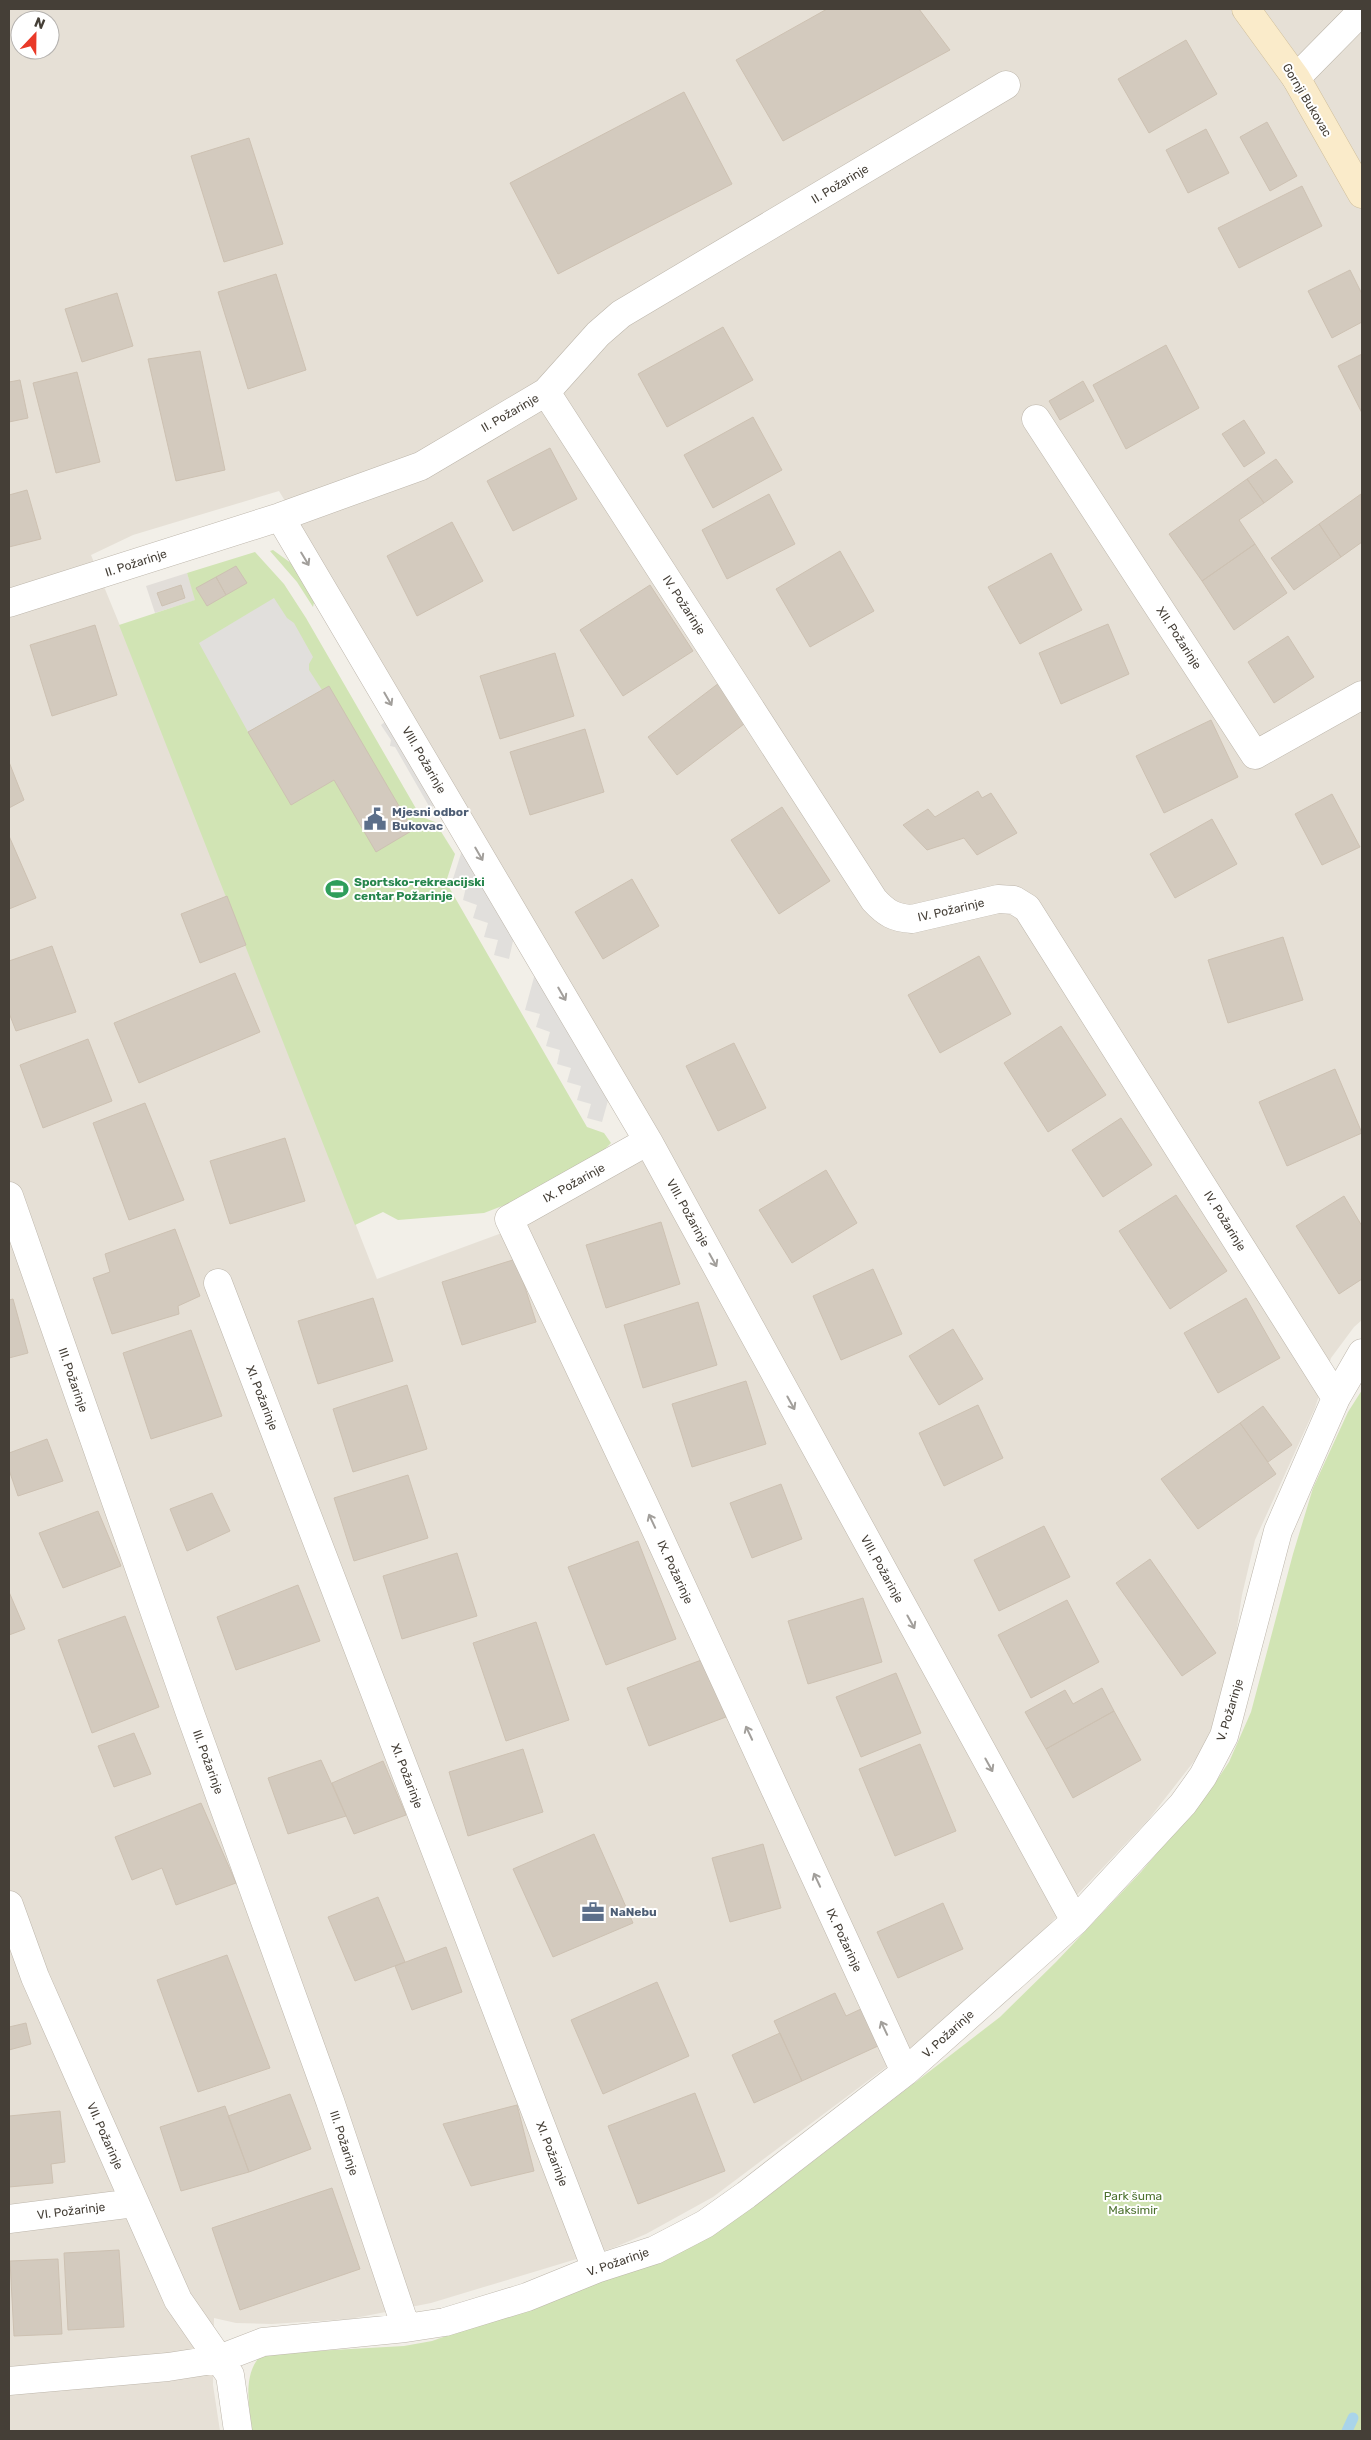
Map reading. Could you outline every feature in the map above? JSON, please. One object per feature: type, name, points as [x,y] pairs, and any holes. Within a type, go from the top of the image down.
[{"type":"street","name":"Gornji Bukovac","points":[[1246,9],[1296,78],[1362,194]]},
{"type":"street","points":[[1296,78],[1362,11]]},
{"type":"street","name":"II. Požarinje","points":[[9,603],[280,517],[421,466],[546,392],[598,334],[621,314],[1006,85]]},
{"type":"street","name":"IV. Požarinje","points":[[546,392],[874,900],[885,912],[898,918],[912,919],[998,899],[1014,900],[1031,912],[1336,1398]]},
{"type":"street","name":"XII. Požarinje","points":[[1036,419],[1255,755],[1362,695]]},
{"type":"street","name":"VIII. Požarinje","points":[[280,517],[648,1141],[1075,1921]]},
{"type":"street","name":"IX. Požarinje","points":[[648,1141],[509,1218],[644,1504],[905,2072]]},
{"type":"street","name":"III. Požarinje","points":[[9,1196],[190,1713],[330,2101],[406,2328]]},
{"type":"street","name":"XI. Požarinje","points":[[218,1283],[596,2268]]},
{"type":"street","name":"V. Požarinje","points":[[219,2358],[262,2342],[406,2328],[445,2322],[518,2300],[596,2268],[656,2250],[705,2224],[746,2195],[905,2072],[1075,1921],[1183,1804],[1202,1776],[1224,1736],[1278,1531],[1336,1398],[1362,1353]]},
{"type":"street","name":"VII. Požarinje","points":[[9,1905],[35,1976],[178,2300],[230,2375],[238,2431]]},
{"type":"street","name":"VI. Požarinje","points":[[9,2219],[134,2203]]},
{"type":"street","points":[[9,2381],[168,2367],[219,2358]]},
{"type":"shaded area","points":[[9,9],[1362,9],[1362,1320],[1354,1327],[1331,1358],[1315,1408],[1255,1540],[1242,1595],[1229,1679],[1215,1723],[1202,1751],[1149,1819],[1040,1934],[961,2011],[713,2197],[646,2234],[613,2248],[431,2303],[350,2319],[272,2324],[236,2323],[214,2318],[213,2385],[220,2431],[9,2431]],"holes":[[[279,491],[348,606],[659,1147],[532,1222],[377,1279],[153,706],[91,555],[133,535]]]},
{"type":"shaded area","points":[[187,573],[196,600],[155,613],[146,586]]},
{"type":"shaded area","points":[[274,598],[287,618],[294,623],[313,657],[309,664],[309,670],[322,690],[248,732],[199,643]]},
{"type":"shaded area","points":[[391,717],[440,802],[430,808],[395,747],[390,746],[391,740],[381,725]]},
{"type":"shaded area","points":[[464,844],[515,932],[509,959],[494,955],[498,940],[484,937],[488,923],[473,918],[477,905],[463,900],[466,887],[452,882]]},
{"type":"shaded area","points":[[536,970],[609,1097],[602,1122],[587,1118],[591,1104],[577,1100],[581,1086],[567,1082],[571,1068],[557,1064],[560,1050],[546,1046],[550,1032],[536,1027],[540,1014],[525,1010]]},
{"type":"green space","points":[[273,550],[295,566],[315,598],[313,607],[297,582],[270,551]]},
{"type":"green space","name":"Sportsko-rekreacijski centar Požarinje","points":[[255,552],[284,584],[306,618],[418,812],[422,817],[435,822],[455,854],[446,882],[587,1127],[604,1133],[611,1143],[602,1152],[523,1198],[484,1213],[398,1220],[383,1212],[355,1225],[119,625],[195,600],[187,573]]},
{"type":"green space","name":"Park šuma Maksimir","points":[[1362,1390],[1362,2431],[252,2431],[248,2390],[249,2380],[256,2362],[262,2354],[404,2346],[432,2341],[676,2255],[716,2232],[768,2196],[1000,2017],[1056,1962],[1141,1872],[1211,1789],[1229,1762],[1251,1712],[1293,1554],[1313,1488],[1348,1412]]},
{"type":"building","points":[[827,9],[919,9],[950,50],[783,141],[736,60]]},
{"type":"building","points":[[1186,40],[1217,94],[1149,133],[1118,79]]},
{"type":"building","points":[[684,92],[732,184],[558,274],[510,183]]},
{"type":"building","points":[[1267,122],[1297,176],[1270,191],[1240,137]]},
{"type":"building","points":[[1206,129],[1229,173],[1188,193],[1166,150]]},
{"type":"building","points":[[249,138],[283,244],[224,262],[191,156]]},
{"type":"building","points":[[1302,186],[1322,226],[1239,268],[1218,228]]},
{"type":"building","points":[[1350,270],[1362,294],[1362,322],[1332,338],[1308,291]]},
{"type":"building","points":[[276,274],[306,370],[248,389],[218,292]]},
{"type":"building","points":[[117,293],[133,346],[82,362],[65,309]]},
{"type":"building","points":[[723,327],[753,380],[667,427],[638,374]]},
{"type":"building","points":[[1166,345],[1199,408],[1126,449],[1093,385]]},
{"type":"building","points":[[200,351],[225,470],[176,481],[148,359]]},
{"type":"building","points":[[1362,354],[1362,413],[1338,366]]},
{"type":"building","points":[[77,372],[100,462],[56,473],[33,383]]},
{"type":"building","points":[[20,380],[28,418],[9,422],[9,382]]},
{"type":"building","points":[[1083,381],[1094,401],[1060,420],[1049,401]]},
{"type":"building","points":[[753,417],[782,470],[713,508],[684,455]]},
{"type":"building","points":[[1244,420],[1265,453],[1244,467],[1222,434]]},
{"type":"building","points":[[550,448],[577,499],[513,531],[487,481]]},
{"type":"building","points":[[1276,459],[1293,482],[1264,503],[1247,479]]},
{"type":"building","points":[[1247,479],[1264,503],[1239,520],[1255,544],[1202,581],[1169,534]]},
{"type":"building","points":[[27,490],[41,539],[9,547],[9,495]]},
{"type":"building","points":[[769,494],[795,544],[727,579],[702,530]]},
{"type":"building","points":[[1361,494],[1362,542],[1341,557],[1319,524]]},
{"type":"building","points":[[452,522],[483,581],[417,616],[387,556]]},
{"type":"building","points":[[1319,524],[1341,557],[1294,590],[1271,558]]},
{"type":"building","points":[[1255,544],[1287,593],[1234,630],[1202,581]]},
{"type":"building","points":[[840,551],[874,611],[810,647],[776,589]]},
{"type":"building","points":[[1051,553],[1082,610],[1020,644],[988,587]]},
{"type":"building","points":[[236,566],[247,583],[226,595],[216,577]]},
{"type":"building","points":[[216,577],[226,595],[207,606],[196,588]]},
{"type":"building","points":[[181,585],[185,598],[162,606],[157,593]]},
{"type":"building","points":[[650,585],[693,651],[623,696],[580,630]]},
{"type":"building","points":[[1108,624],[1129,674],[1061,704],[1039,653]]},
{"type":"building","points":[[95,625],[117,695],[52,716],[30,645]]},
{"type":"building","points":[[1288,636],[1314,677],[1274,703],[1248,662]]},
{"type":"building","points":[[555,653],[574,716],[500,739],[480,676]]},
{"type":"building","points":[[719,683],[748,721],[677,775],[648,737]]},
{"type":"building","points":[[329,686],[413,830],[376,852],[334,780],[291,805],[248,732]]},
{"type":"building","points":[[1211,720],[1238,777],[1164,813],[1136,756]]},
{"type":"building","points":[[585,729],[604,792],[530,815],[510,752]]},
{"type":"building","points":[[9,762],[24,800],[9,808]]},
{"type":"building","points":[[978,791],[982,798],[991,793],[1017,833],[977,855],[964,838],[927,850],[903,825],[928,809],[935,817]]},
{"type":"building","points":[[1332,794],[1360,847],[1322,865],[1295,814]]},
{"type":"building","points":[[782,807],[830,881],[779,914],[731,840]]},
{"type":"building","points":[[1212,819],[1237,864],[1175,898],[1150,854]]},
{"type":"building","points":[[9,836],[36,898],[9,909]]},
{"type":"building","points":[[632,879],[659,926],[603,959],[575,912]]},
{"type":"building","points":[[227,896],[246,945],[200,963],[181,914]]},
{"type":"building","points":[[1283,937],[1303,1000],[1228,1023],[1208,960]]},
{"type":"building","points":[[52,946],[76,1012],[16,1031],[9,1013],[9,961]]},
{"type":"building","points":[[979,956],[1011,1014],[940,1053],[908,995]]},
{"type":"building","points":[[235,973],[260,1032],[139,1083],[114,1023]]},
{"type":"building","points":[[1061,1026],[1106,1095],[1048,1132],[1004,1063]]},
{"type":"building","points":[[88,1039],[112,1101],[43,1128],[20,1065]]},
{"type":"building","points":[[734,1043],[766,1108],[718,1131],[686,1066]]},
{"type":"building","points":[[1335,1069],[1362,1133],[1287,1166],[1259,1102]]},
{"type":"building","points":[[145,1103],[184,1200],[129,1220],[93,1123]]},
{"type":"building","points":[[1121,1118],[1152,1165],[1103,1197],[1072,1150]]},
{"type":"building","points":[[285,1138],[305,1201],[230,1224],[210,1161]]},
{"type":"building","points":[[826,1170],[857,1223],[792,1263],[759,1210]]},
{"type":"building","points":[[1176,1195],[1227,1271],[1170,1309],[1119,1231]]},
{"type":"building","points":[[1344,1196],[1362,1226],[1362,1279],[1339,1294],[1296,1226]]},
{"type":"building","points":[[661,1222],[680,1284],[606,1308],[586,1245]]},
{"type":"building","points":[[175,1229],[200,1296],[178,1306],[179,1314],[112,1334],[93,1278],[110,1272],[105,1254]]},
{"type":"building","points":[[516,1259],[536,1322],[462,1345],[442,1282]]},
{"type":"building","points":[[873,1269],[902,1334],[841,1360],[813,1296]]},
{"type":"building","points":[[373,1298],[393,1361],[318,1384],[298,1321]]},
{"type":"building","points":[[1246,1298],[1280,1358],[1218,1393],[1184,1333]]},
{"type":"building","points":[[13,1299],[28,1353],[9,1358],[9,1300]]},
{"type":"building","points":[[698,1302],[717,1365],[643,1388],[624,1325]]},
{"type":"building","points":[[953,1329],[983,1379],[939,1405],[909,1356]]},
{"type":"building","points":[[191,1330],[222,1416],[151,1439],[123,1353]]},
{"type":"building","points":[[746,1381],[766,1444],[692,1467],[672,1404]]},
{"type":"building","points":[[407,1385],[427,1449],[353,1472],[333,1409]]},
{"type":"building","points":[[978,1405],[1003,1458],[944,1486],[919,1433]]},
{"type":"building","points":[[1263,1406],[1292,1445],[1268,1462],[1240,1423]]},
{"type":"building","points":[[1240,1423],[1276,1474],[1198,1529],[1161,1479]]},
{"type":"building","points":[[47,1439],[63,1481],[18,1496],[9,1470],[9,1453]]},
{"type":"building","points":[[408,1475],[428,1538],[354,1561],[334,1498]]},
{"type":"building","points":[[781,1484],[802,1539],[752,1558],[730,1503]]},
{"type":"building","points":[[212,1493],[230,1531],[187,1551],[170,1509]]},
{"type":"building","points":[[98,1511],[121,1566],[63,1588],[39,1533]]},
{"type":"building","points":[[1044,1526],[1070,1577],[999,1611],[974,1560]]},
{"type":"building","points":[[638,1541],[676,1639],[606,1665],[568,1567]]},
{"type":"building","points":[[457,1553],[477,1616],[402,1639],[383,1576]]},
{"type":"building","points":[[1150,1559],[1216,1653],[1182,1676],[1116,1583]]},
{"type":"building","points":[[298,1585],[320,1641],[236,1670],[217,1617]]},
{"type":"building","points":[[9,1592],[25,1629],[9,1635]]},
{"type":"building","points":[[863,1598],[882,1662],[808,1684],[788,1621]]},
{"type":"building","points":[[1067,1600],[1099,1662],[1031,1698],[998,1635]]},
{"type":"building","points":[[125,1616],[159,1707],[92,1733],[58,1640]]},
{"type":"building","points":[[536,1622],[569,1720],[506,1741],[473,1643]]},
{"type":"building","points":[[704,1659],[726,1717],[649,1746],[627,1688]]},
{"type":"building","points":[[896,1673],[921,1733],[861,1757],[836,1697]]},
{"type":"building","points":[[1102,1688],[1114,1711],[1046,1749],[1025,1712],[1065,1690],[1073,1704]]},
{"type":"building","points":[[1114,1711],[1141,1760],[1073,1798],[1046,1749]]},
{"type":"building","points":[[134,1733],[151,1774],[114,1787],[98,1746]]},
{"type":"building","points":[[920,1744],[956,1831],[895,1856],[859,1769]]},
{"type":"building","points":[[523,1749],[543,1812],[468,1836],[449,1772]]},
{"type":"building","points":[[321,1760],[346,1816],[288,1834],[268,1778]]},
{"type":"building","points":[[383,1761],[406,1815],[354,1834],[332,1783]]},
{"type":"building","points":[[201,1803],[236,1883],[176,1905],[162,1868],[132,1880],[115,1837]]},
{"type":"building","points":[[594,1834],[633,1923],[553,1957],[513,1869]]},
{"type":"building","points":[[763,1844],[781,1908],[730,1922],[712,1858]]},
{"type":"building","points":[[378,1897],[405,1962],[355,1981],[328,1917]]},
{"type":"building","points":[[943,1903],[963,1949],[898,1978],[877,1932]]},
{"type":"building","points":[[446,1947],[462,1992],[412,2010],[395,1966]]},
{"type":"building","points":[[227,1955],[270,2068],[198,2092],[157,1980]]},
{"type":"building","points":[[657,1982],[689,2056],[603,2094],[571,2020]]},
{"type":"building","points":[[835,1993],[846,2016],[861,2009],[878,2046],[802,2081],[774,2021]]},
{"type":"building","points":[[26,2023],[31,2044],[9,2050],[9,2027]]},
{"type":"building","points":[[780,2033],[802,2081],[754,2103],[732,2055]]},
{"type":"building","points":[[695,2093],[725,2171],[638,2204],[608,2126]]},
{"type":"building","points":[[290,2094],[311,2149],[249,2172],[228,2116]]},
{"type":"building","points":[[517,2105],[534,2171],[471,2186],[443,2124]]},
{"type":"building","points":[[225,2106],[249,2172],[181,2191],[160,2127]]},
{"type":"building","points":[[60,2111],[65,2162],[51,2164],[53,2183],[9,2187],[9,2116]]},
{"type":"building","points":[[332,2188],[360,2269],[240,2310],[212,2228]]},
{"type":"building","points":[[119,2250],[124,2327],[68,2330],[64,2253]]},
{"type":"building","points":[[58,2259],[62,2334],[14,2336],[10,2261]]},
{"type":"waterway","points":[[1347,2431],[1353,2418]]},
{"type":"place","name":"Mjesni odbor Bukovac","points":[[375,819]]},
{"type":"place","name":"Sportsko-rekreacijski centar Požarinje","points":[[337,889]]},
{"type":"place","name":"NaNebu","points":[[593,1912]]}]
